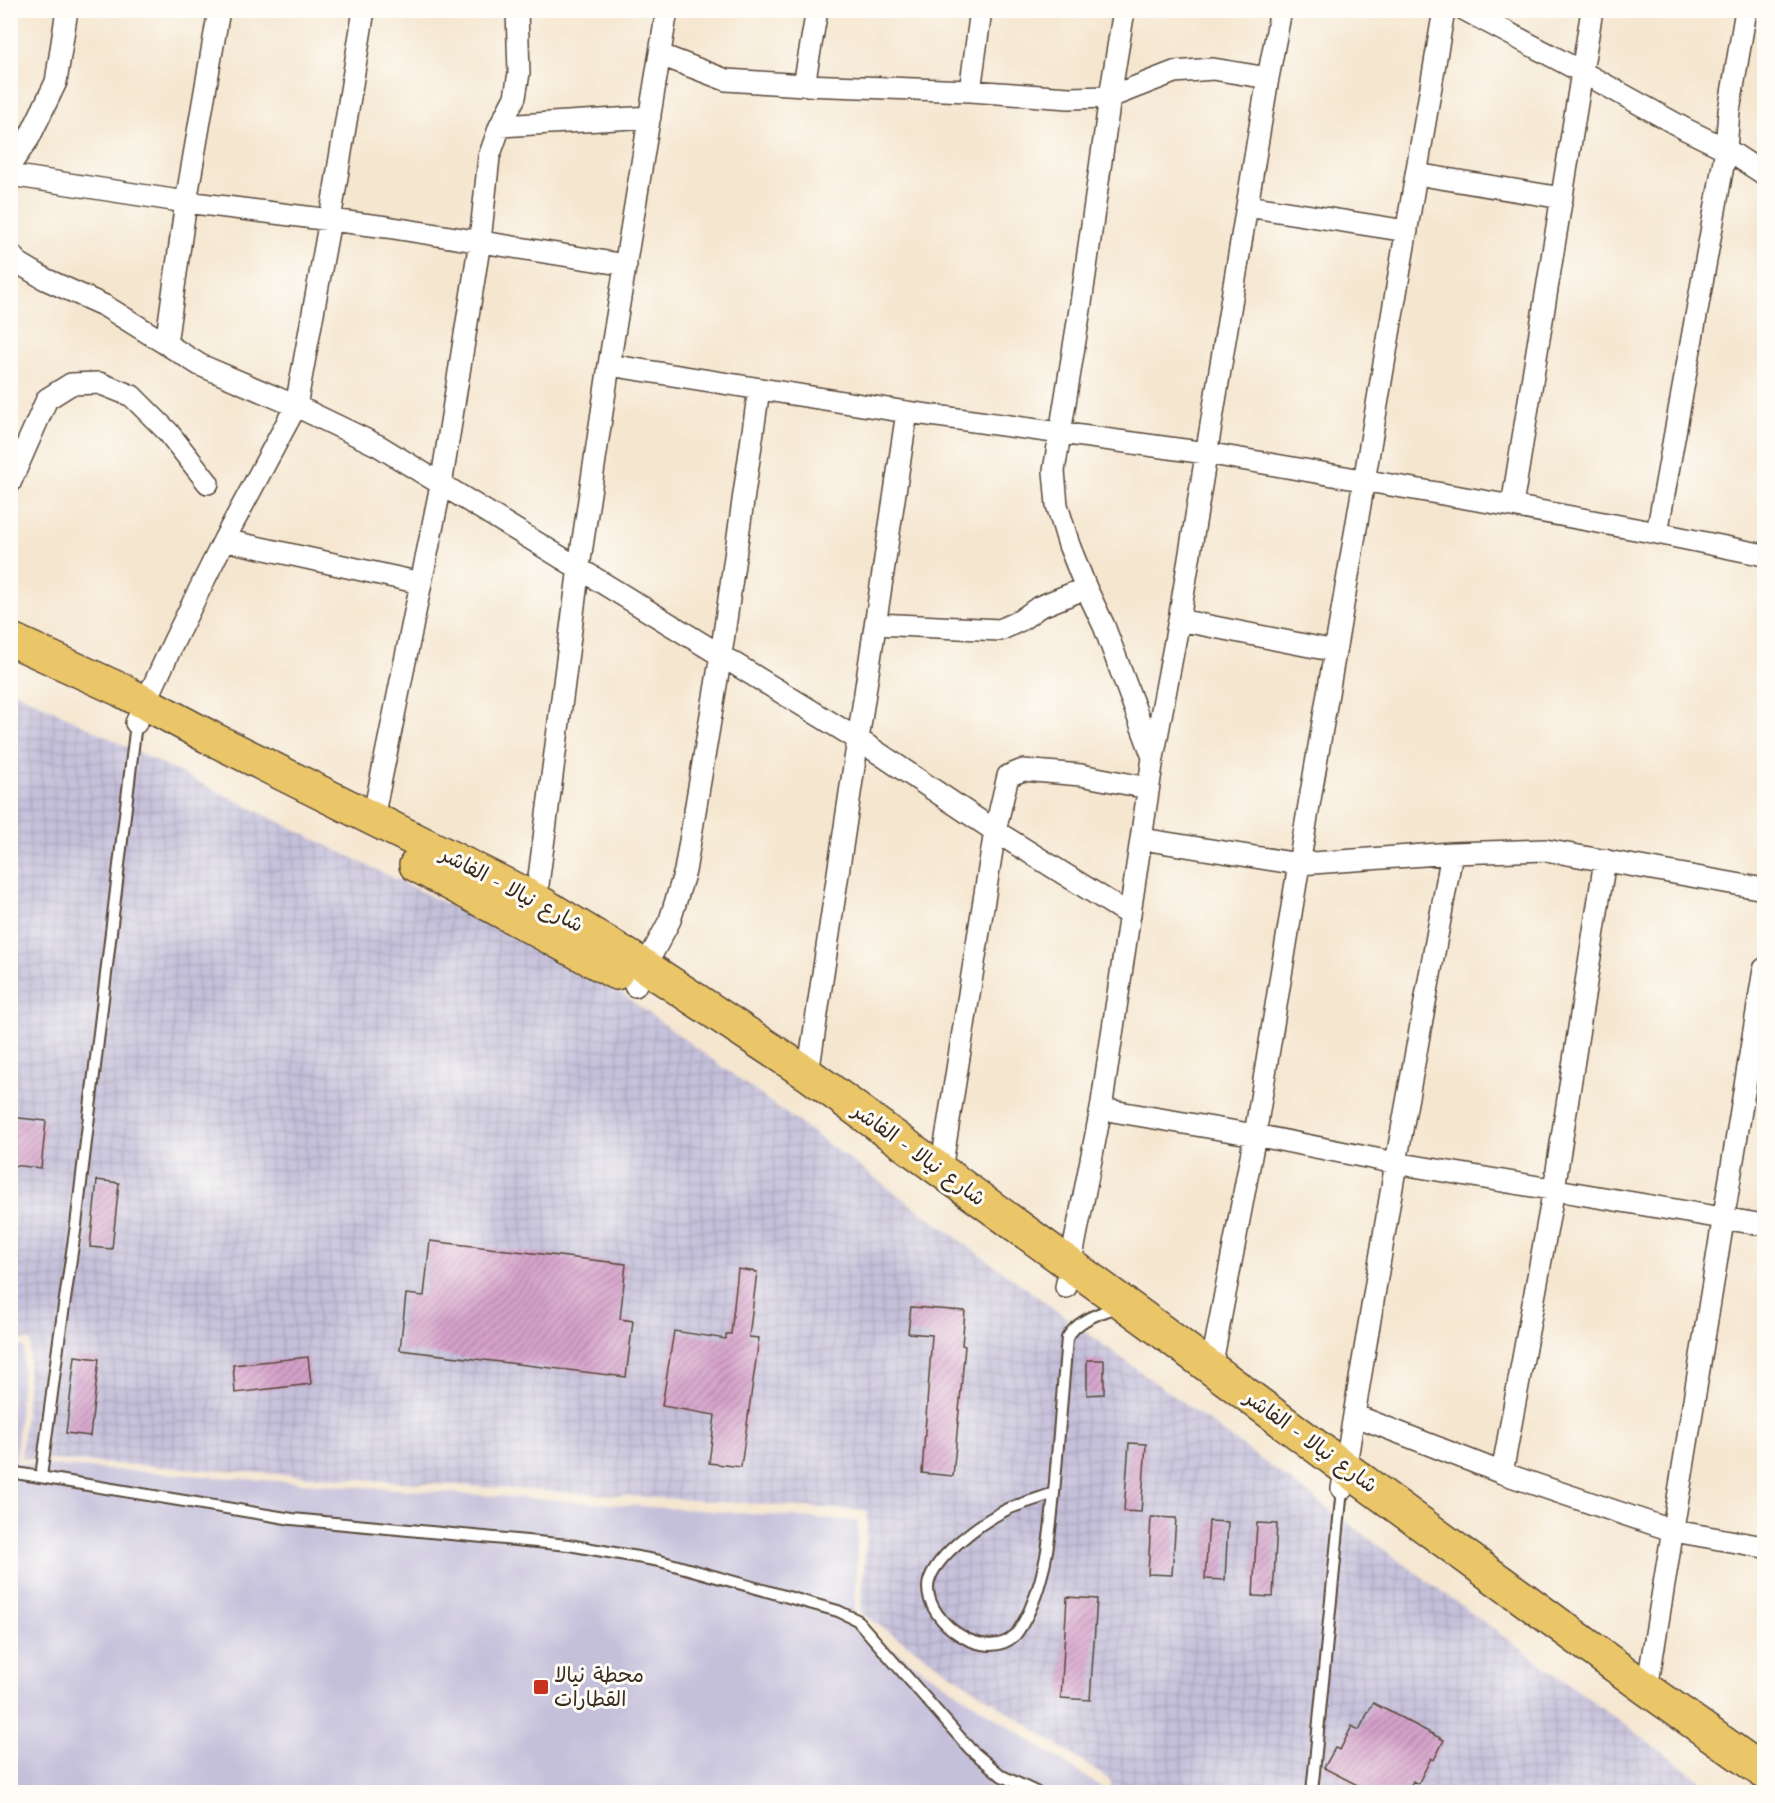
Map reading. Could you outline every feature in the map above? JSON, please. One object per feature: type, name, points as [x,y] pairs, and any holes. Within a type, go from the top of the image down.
[{"type":"highway","name":"شارع نيالا - الفاشر","points":[[10,639],[121,690],[140,713],[201,758],[411,862],[526,923],[640,976],[808,1074],[941,1170],[1068,1276]]},
{"type":"highway","name":"شارع نيالا - الفاشر","points":[[10,663],[140,713],[373,818],[536,900],[796,1092],[1068,1276],[1604,1670],[1758,1792]]},
{"type":"highway","name":"شارع نيالا - الفاشر","points":[[1113,1309],[1211,1368],[1237,1401]]},
{"type":"highway","name":"شارع نيالا - الفاشر","points":[[1604,1670],[1647,1689],[1764,1772]]},
{"type":"street","points":[[10,165],[29,138],[56,82],[67,10]]},
{"type":"street","points":[[166,344],[186,202],[219,10]]},
{"type":"street","points":[[140,713],[224,540],[296,406],[330,220],[364,10]]},
{"type":"street","points":[[373,818],[441,485],[480,241],[489,157],[500,126],[515,97],[519,73],[518,10]]},
{"type":"street","points":[[536,900],[579,567],[609,365],[667,10]]},
{"type":"street","points":[[804,85],[817,10]]},
{"type":"street","points":[[970,91],[981,10]]},
{"type":"street","points":[[1124,10],[1054,471],[1057,505],[1069,545],[1104,626],[1153,758]]},
{"type":"street","points":[[1068,1276],[1101,1109],[1148,788],[1179,620],[1281,10]]},
{"type":"street","points":[[1211,1368],[1255,1135],[1444,10]]},
{"type":"street","points":[[1465,10],[1726,149],[1764,174]]},
{"type":"street","points":[[1512,506],[1592,10]]},
{"type":"street","points":[[1657,532],[1726,149],[1729,111],[1746,10]]},
{"type":"street","points":[[661,55],[726,80],[970,91],[1069,98],[1110,97],[1174,72],[1213,69],[1268,78]]},
{"type":"street","points":[[500,126],[650,117]]},
{"type":"street","points":[[1416,174],[1562,198]]},
{"type":"street","points":[[10,175],[186,202],[480,241],[626,265]]},
{"type":"street","points":[[1247,206],[1407,231]]},
{"type":"street","points":[[10,253],[17,262],[45,279],[105,306],[200,364],[379,446],[859,740],[995,831],[1130,915]]},
{"type":"street","points":[[609,365],[907,412],[1206,453],[1657,532],[1764,555]]},
{"type":"street","points":[[10,483],[46,399],[71,384],[99,383],[132,396],[168,432],[208,483]]},
{"type":"street","points":[[640,976],[670,920],[685,871],[721,655],[759,389]]},
{"type":"street","points":[[808,1074],[907,412]]},
{"type":"street","points":[[224,540],[421,584]]},
{"type":"street","points":[[876,624],[1000,630],[1021,620],[1039,607],[1086,588]]},
{"type":"street","points":[[1179,620],[1335,651]]},
{"type":"street","points":[[941,1170],[995,831],[1008,776],[1023,770],[1082,775],[1148,788]]},
{"type":"street","points":[[1142,839],[1299,864],[1452,853],[1545,850],[1764,888]]},
{"type":"street","points":[[1344,1479],[1396,1163],[1452,853]]},
{"type":"street","points":[[1502,1473],[1554,1189],[1605,860]]},
{"type":"street","points":[[1647,1689],[1764,969]]},
{"type":"street","points":[[1101,1109],[1255,1135],[1396,1163],[1764,1225]]},
{"type":"street","points":[[1354,1415],[1502,1473],[1674,1531],[1764,1547]]},
{"type":"lane","points":[[41,1477],[76,1225],[140,713]]},
{"type":"lane","points":[[1054,1493],[1006,1510],[978,1528],[940,1560],[932,1573],[928,1588],[932,1605],[943,1623],[959,1635],[979,1643],[995,1646],[1015,1636],[1028,1614],[1041,1578],[1050,1536],[1054,1493],[1067,1338],[1073,1327],[1113,1309]]},
{"type":"lane","points":[[10,1472],[292,1519],[569,1545],[660,1562],[838,1611],[857,1620],[970,1749],[1002,1776],[1036,1792]]},
{"type":"lane","points":[[1312,1792],[1344,1479]]},
{"type":"shaded area","points":[[10,689],[610,985],[1717,1792],[1110,1792],[1111,1781],[861,1613],[868,1511],[21,1458],[31,1341],[10,1339]]},
{"type":"shaded area","points":[[11,1345],[24,1347],[16,1463],[858,1521],[854,1624],[1101,1787],[1100,1792],[11,1792]]},
{"type":"building","points":[[10,1117],[46,1121],[41,1168],[10,1165]]},
{"type":"building","points":[[97,1180],[119,1183],[112,1249],[90,1247]]},
{"type":"building","points":[[430,1241],[626,1264],[620,1319],[633,1321],[626,1377],[400,1350],[406,1294],[424,1296]]},
{"type":"building","points":[[738,1269],[757,1272],[749,1337],[759,1338],[741,1467],[709,1463],[715,1415],[662,1406],[674,1331],[726,1339],[726,1334],[731,1334]]},
{"type":"building","points":[[911,1307],[965,1311],[962,1345],[965,1346],[953,1476],[922,1473],[932,1335],[908,1333]]},
{"type":"building","points":[[75,1356],[99,1359],[90,1436],[66,1433]]},
{"type":"building","points":[[308,1357],[311,1384],[235,1393],[233,1365]]},
{"type":"building","points":[[1087,1360],[1104,1360],[1104,1394],[1087,1395]]},
{"type":"building","points":[[1129,1443],[1146,1444],[1141,1512],[1124,1511]]},
{"type":"building","points":[[1151,1517],[1176,1518],[1172,1575],[1148,1574]]},
{"type":"building","points":[[1209,1521],[1228,1522],[1225,1580],[1205,1579]]},
{"type":"building","points":[[1257,1523],[1277,1524],[1273,1597],[1253,1596]]},
{"type":"building","points":[[1067,1597],[1097,1599],[1090,1700],[1061,1698]]},
{"type":"building","points":[[1373,1703],[1444,1740],[1434,1760],[1431,1758],[1418,1784],[1413,1781],[1407,1792],[1371,1792],[1324,1768],[1335,1748],[1340,1750],[1352,1726],[1359,1730]]},
{"type":"place","name":"محطة نيالا القطارات","points":[[541,1687]]}]
